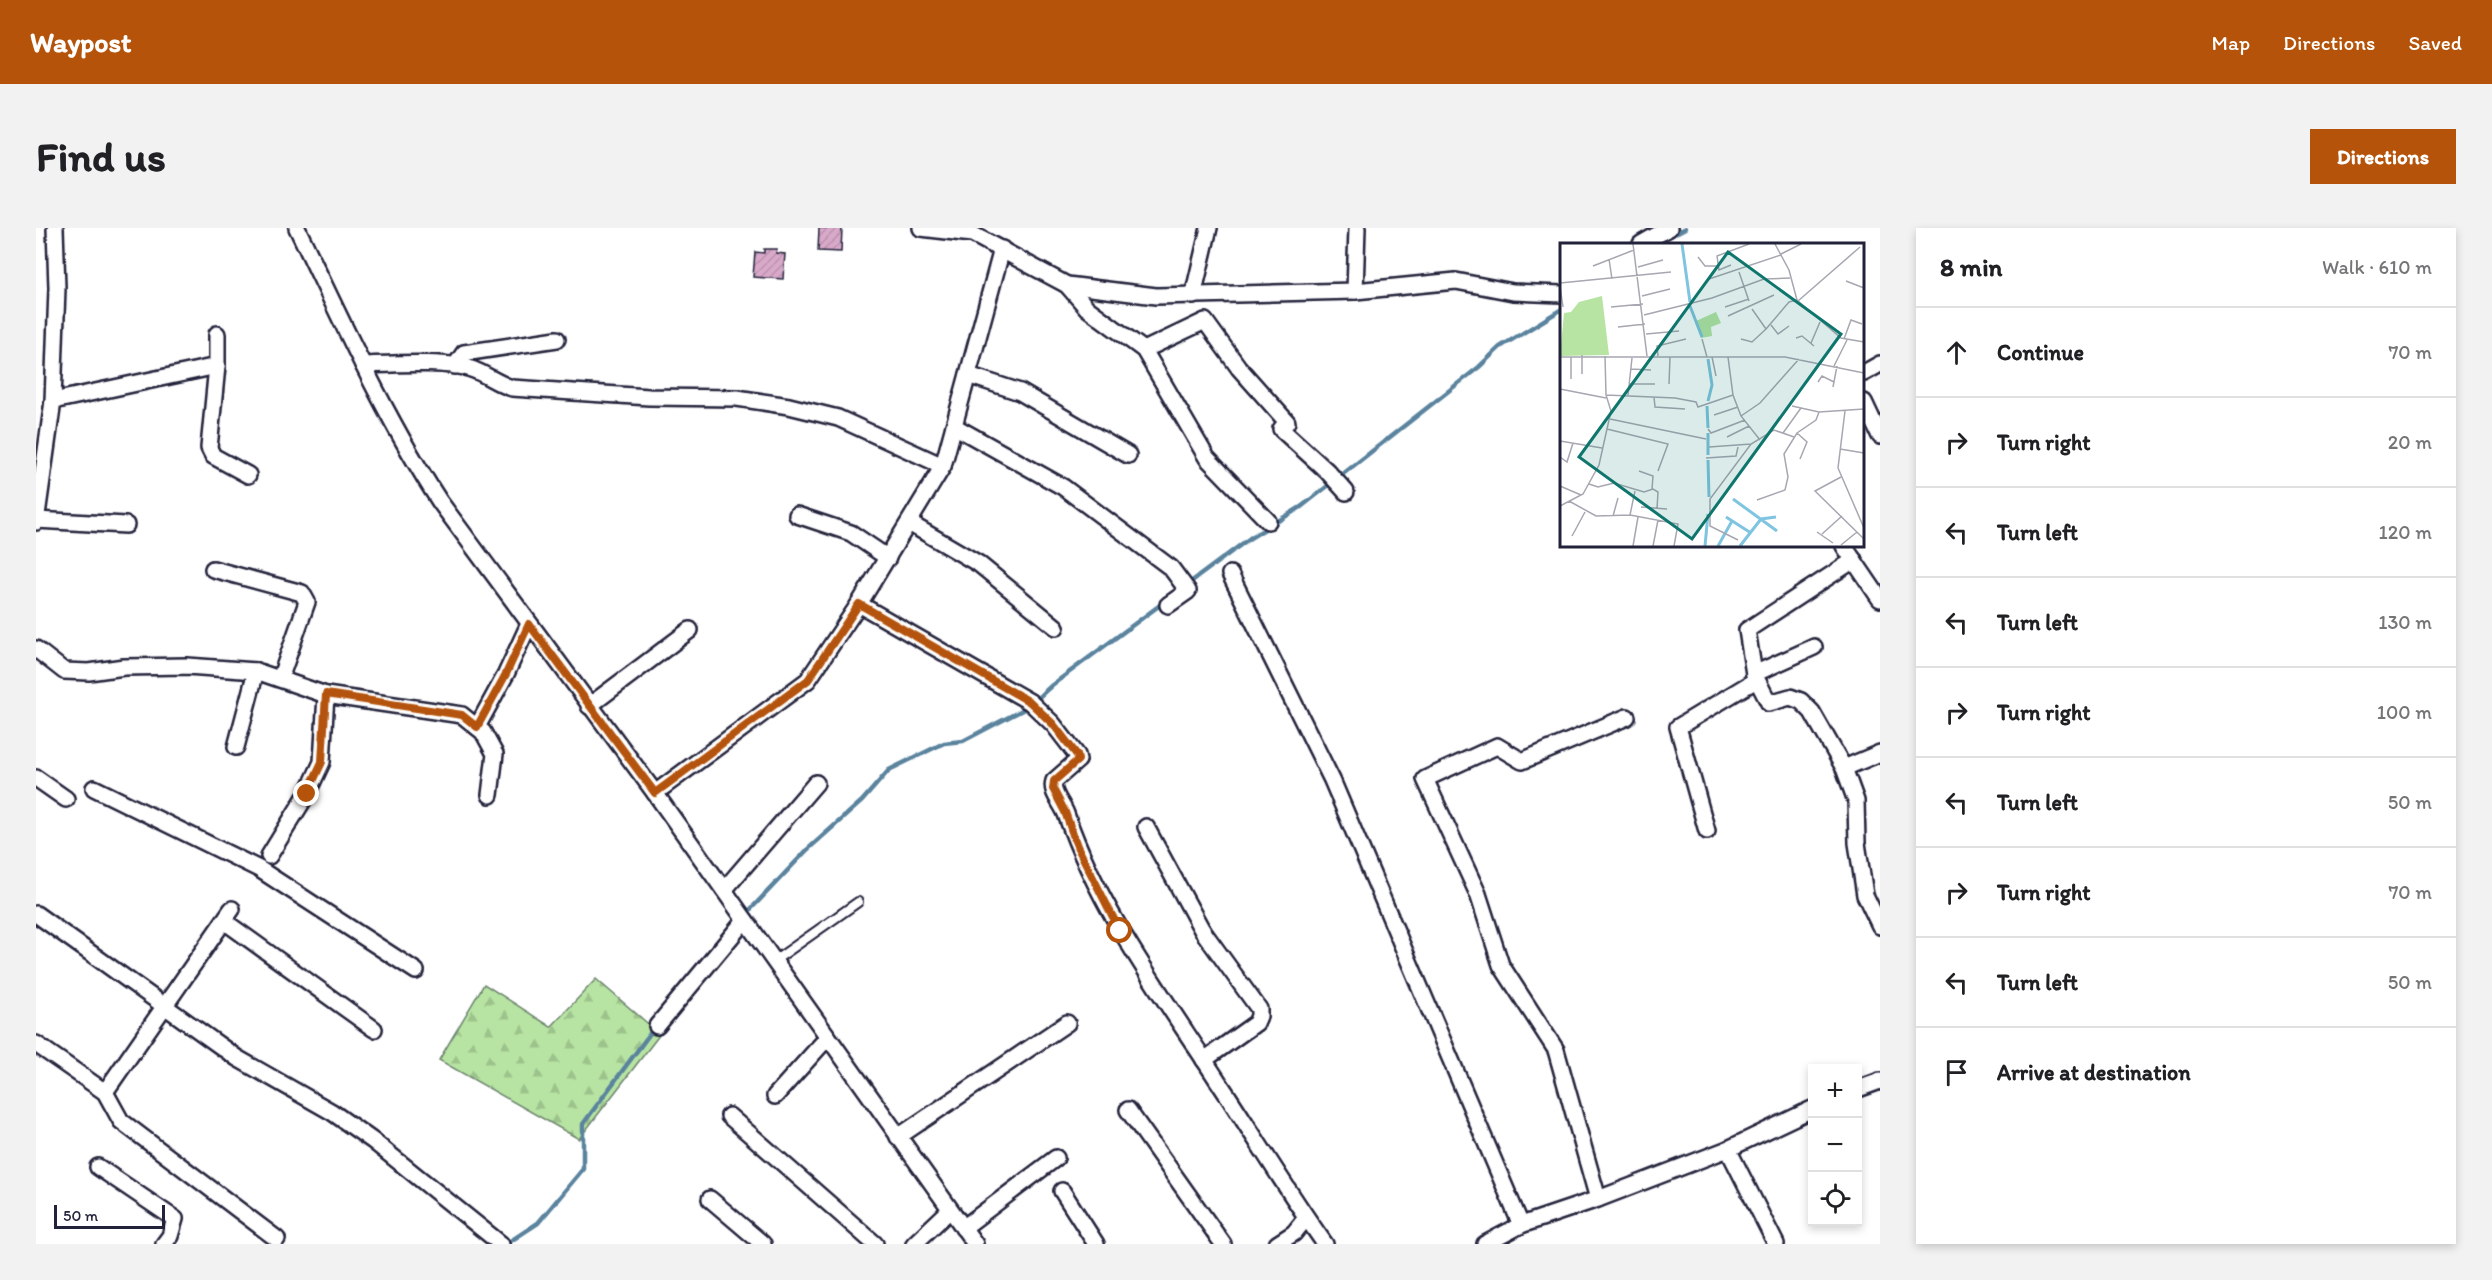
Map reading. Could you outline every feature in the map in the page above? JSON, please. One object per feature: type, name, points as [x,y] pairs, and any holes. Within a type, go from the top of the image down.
[{"type":"street","points":[[55,228],[57,288],[53,401],[36,521],[126,525]]},
{"type":"street","points":[[297,228],[409,454],[440,502],[655,793],[975,1244]]},
{"type":"street","points":[[921,228],[972,234],[1067,285],[1087,308],[1143,350],[1207,458],[1268,521]]},
{"type":"street","points":[[1192,296],[1209,228]]},
{"type":"street","points":[[1355,291],[1357,228]]},
{"type":"street","points":[[1643,243],[1669,228]]},
{"type":"street","points":[[655,793],[808,680],[859,604],[943,466],[1002,249]]},
{"type":"street","points":[[1067,285],[1156,296],[1192,296],[1355,291],[1456,281],[1513,292],[1560,294]]},
{"type":"street","points":[[1143,350],[1205,321],[1239,368],[1287,422],[1281,429],[1339,484]]},
{"type":"street","points":[[217,334],[217,366],[209,447],[213,456],[248,476]]},
{"type":"street","points":[[455,366],[465,353],[556,339]]},
{"type":"street","points":[[363,365],[414,363],[455,366],[474,369],[499,384],[512,388],[649,397],[737,399],[789,406],[838,418],[943,466]]},
{"type":"street","points":[[1865,372],[1880,364]]},
{"type":"street","points":[[53,401],[217,366]]},
{"type":"street","points":[[968,375],[1020,392],[1128,455]]},
{"type":"street","points":[[1865,406],[1880,436]]},
{"type":"street","points":[[954,426],[1063,487],[1171,568],[1188,591],[1168,605]]},
{"type":"street","points":[[797,515],[851,533],[888,558]]},
{"type":"street","points":[[909,523],[979,564],[1056,627]]},
{"type":"street","points":[[1845,548],[1880,599]]},
{"type":"street","points":[[1854,560],[1747,630],[1755,677],[1769,703],[1790,697],[1802,701],[1812,712],[1844,768],[1856,801],[1857,843],[1864,895],[1876,908],[1880,926]]},
{"type":"street","points":[[213,569],[302,593],[306,597],[307,602],[280,679]]},
{"type":"street","points":[[1230,574],[1332,780],[1521,1225]]},
{"type":"street","points":[[859,604],[1032,705],[1053,724],[1077,755],[1078,760],[1075,764],[1052,785],[1077,846],[1120,931],[1325,1244]]},
{"type":"street","points":[[477,727],[506,674],[529,624]]},
{"type":"street","points":[[589,706],[690,630]]},
{"type":"street","points":[[1707,831],[1678,728],[1755,677],[1814,647]]},
{"type":"street","points":[[36,649],[64,671],[89,672],[124,667],[187,666],[256,671],[326,694],[462,715],[483,732],[495,754],[490,795]]},
{"type":"street","points":[[236,747],[256,671]]},
{"type":"street","points":[[270,856],[307,794],[322,762],[326,694]]},
{"type":"street","points":[[1598,1199],[1556,1050],[1501,965],[1478,894],[1425,779],[1497,746],[1522,761],[1627,717]]},
{"type":"street","points":[[1844,768],[1880,753]]},
{"type":"street","points":[[36,778],[66,799]]},
{"type":"street","points":[[724,890],[816,783]]},
{"type":"street","points":[[94,788],[259,869],[416,971]]},
{"type":"street","points":[[1146,827],[1202,930],[1259,1009],[1256,1023],[1204,1060]]},
{"type":"street","points":[[36,914],[237,1058],[332,1112],[373,1141],[500,1243]]},
{"type":"street","points":[[105,1092],[228,915],[374,1029]]},
{"type":"street","points":[[657,1026],[745,920]]},
{"type":"street","points":[[898,1137],[1067,1023]]},
{"type":"street","points":[[775,1096],[828,1037]]},
{"type":"street","points":[[36,1044],[105,1092],[121,1121],[278,1239]]},
{"type":"street","points":[[1862,1087],[1880,1081]]},
{"type":"street","points":[[1128,1110],[1223,1244]]},
{"type":"street","points":[[1485,1244],[1521,1225],[1598,1199],[1728,1149],[1808,1111]]},
{"type":"street","points":[[729,1116],[875,1244]]},
{"type":"street","points":[[1728,1149],[1776,1244]]},
{"type":"street","points":[[963,1228],[1056,1158]]},
{"type":"street","points":[[98,1167],[175,1220],[170,1236],[164,1244]]},
{"type":"street","points":[[1062,1191],[1095,1244]]},
{"type":"street","points":[[710,1199],[763,1244]]},
{"type":"street","points":[[914,1244],[950,1210]]},
{"type":"street","points":[[1277,1244],[1294,1233],[1306,1218]]},
{"type":"lane","points":[[774,961],[858,902]]},
{"type":"green space","points":[[596,979],[660,1034],[579,1139],[439,1060],[484,984],[551,1027]]},
{"type":"building","points":[[819,228],[842,228],[841,252],[818,251]]},
{"type":"building","points":[[764,249],[777,249],[776,253],[785,254],[783,279],[753,277],[755,252],[764,253]]},
{"type":"waterway","points":[[1657,243],[1685,228]]},
{"type":"waterway","points":[[1188,584],[1250,538],[1301,507],[1479,367],[1500,347],[1560,310]]},
{"type":"waterway","points":[[749,911],[807,850],[862,801],[889,770],[944,743],[963,741],[1028,707],[1052,685],[1164,602]]},
{"type":"waterway","points":[[506,1244],[538,1223],[583,1169],[583,1124],[654,1028]]},
{"type":"route","points":[[307,794],[322,762],[326,694],[462,715],[477,727],[506,674],[529,624],[655,793],[808,680],[859,604],[1030,702],[1053,724],[1077,755],[1078,760],[1054,781],[1053,789],[1065,812],[1077,846],[1120,931]]}]
